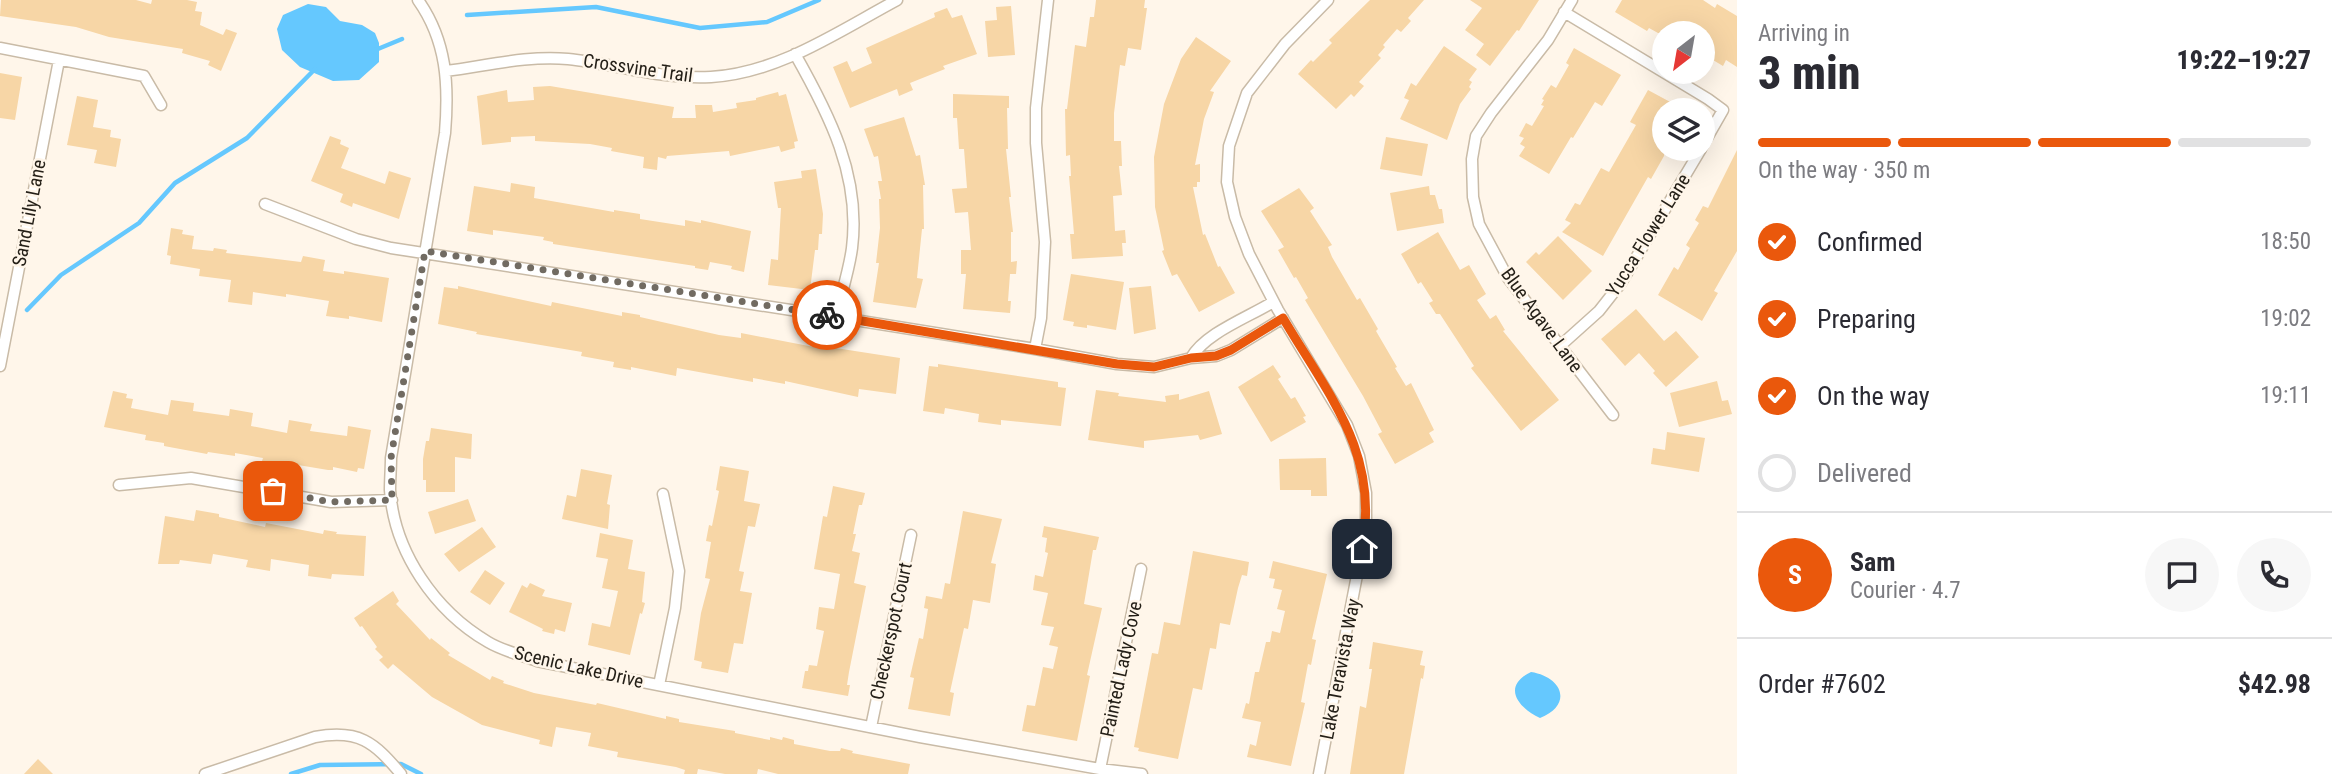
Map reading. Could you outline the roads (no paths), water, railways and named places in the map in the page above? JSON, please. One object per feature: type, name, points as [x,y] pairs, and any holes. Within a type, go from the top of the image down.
[{"type":"street","name":"Scenic Lake Drive","points":[[418,0],[428,13],[440,43],[448,100],[445,133],[391,458],[392,500],[406,550],[425,584],[446,610],[489,642],[537,661],[872,727],[1100,769],[1142,774]]},
{"type":"street","name":"Crossvine Trail","points":[[446,71],[533,59],[566,58],[667,75],[711,77],[767,66],[897,0]]},
{"type":"street","points":[[1035,349],[1041,318],[1045,242],[1036,143],[1036,108],[1048,0]]},
{"type":"street","name":"Lake Teravista Way","points":[[1319,774],[1366,528],[1366,493],[1359,456],[1347,425],[1273,302],[1249,254],[1234,217],[1227,182],[1229,146],[1247,93],[1285,44],[1328,0]]},
{"type":"street","name":"Blue Agave Lane","points":[[1572,0],[1532,61],[1476,136],[1472,159],[1473,197],[1479,224],[1508,278],[1613,415]]},
{"type":"street","name":"Yucca Flower Lane","points":[[1564,12],[1706,98]]},
{"type":"street","points":[[0,48],[144,75],[161,105]]},
{"type":"street","points":[[795,54],[827,110],[845,158],[852,202],[852,248],[836,317]]},
{"type":"street","name":"Sand Lily Lane","points":[[0,364],[59,60]]},
{"type":"street","name":"Yucca Flower Lane","points":[[1715,104],[1723,110],[1715,124]]},
{"type":"street","name":"Yucca Flower Lane","points":[[1560,346],[1599,310],[1621,283],[1694,161]]},
{"type":"street","points":[[265,204],[356,239],[391,248],[425,251],[1117,364],[1154,367],[1191,358],[1216,356],[1231,350],[1283,318]]},
{"type":"street","points":[[1191,358],[1210,338],[1273,302]]},
{"type":"street","points":[[119,485],[191,478],[331,502],[392,500]]},
{"type":"street","points":[[659,685],[675,608],[679,571],[663,494]]},
{"type":"street","name":"Checkerspot Court","points":[[872,727],[911,535]]},
{"type":"street","name":"Painted Lady Cove","points":[[1100,769],[1142,569]]},
{"type":"street","points":[[205,774],[315,737],[334,734],[365,739],[382,752],[400,773]]},
{"type":"water","points":[[308,4],[326,7],[340,21],[362,25],[375,33],[379,43],[379,62],[359,80],[333,81],[300,67],[282,50],[277,29],[283,15]]},
{"type":"water","points":[[1531,672],[1551,679],[1560,692],[1557,706],[1540,718],[1525,708],[1516,696],[1517,684]]},
{"type":"waterway","points":[[467,15],[596,7],[700,28],[767,22],[819,0]]},
{"type":"waterway","points":[[373,51],[402,39]]},
{"type":"waterway","points":[[27,310],[61,275],[139,223],[175,183],[247,138],[315,69]]},
{"type":"waterway","points":[[291,774],[320,765],[401,764],[421,774]]}]
